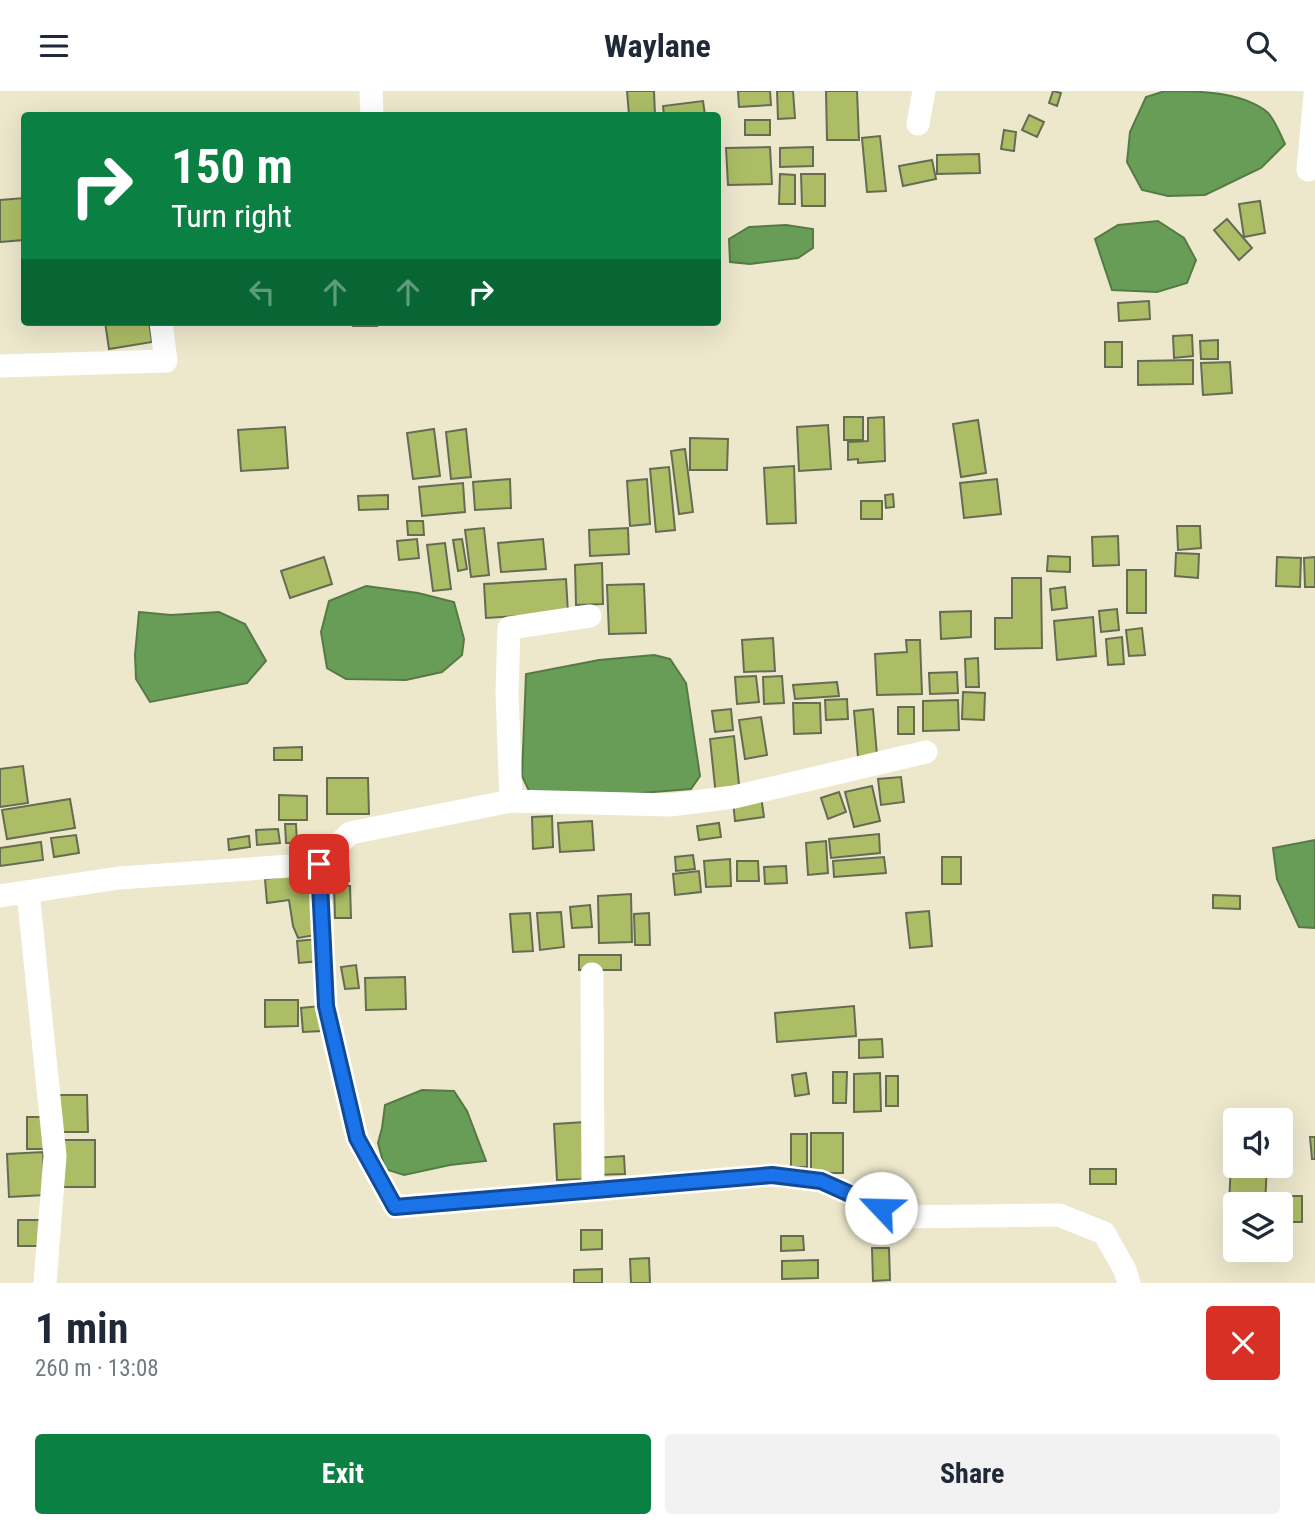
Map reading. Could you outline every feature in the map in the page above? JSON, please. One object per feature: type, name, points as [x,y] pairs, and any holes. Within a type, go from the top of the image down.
[{"type":"street","points":[[370,91],[372,112]]},
{"type":"street","points":[[918,124],[924,91]]},
{"type":"street","points":[[1308,170],[1315,95]]},
{"type":"street","points":[[0,366],[166,361],[162,326]]},
{"type":"street","points":[[511,801],[507,692],[509,628],[590,616]]},
{"type":"street","points":[[0,896],[119,878],[319,864],[350,833],[511,801],[670,805],[734,797],[926,752]]},
{"type":"street","points":[[319,864],[326,1006],[357,1138],[395,1207],[772,1175],[821,1181],[901,1217],[1059,1215],[1104,1233],[1125,1270],[1129,1283]]},
{"type":"street","points":[[28,892],[55,1156],[45,1283]]},
{"type":"street","points":[[592,974],[593,1190]]},
{"type":"shaded area","points":[[1165,91],[1217,93],[1255,104],[1272,117],[1285,144],[1261,168],[1205,195],[1168,196],[1142,190],[1127,162],[1130,132],[1146,97]]},
{"type":"shaded area","points":[[1158,221],[1184,238],[1196,260],[1187,283],[1157,292],[1112,290],[1095,239],[1118,225]]},
{"type":"shaded area","points":[[786,225],[813,229],[813,248],[798,258],[750,264],[730,262],[729,239],[749,227]]},
{"type":"shaded area","points":[[366,586],[418,593],[454,602],[464,639],[462,655],[442,672],[406,680],[346,679],[327,668],[321,632],[329,601]]},
{"type":"shaded area","points":[[139,612],[171,615],[219,612],[245,624],[266,661],[247,683],[150,702],[136,679]]},
{"type":"shaded area","points":[[654,655],[670,659],[686,683],[700,776],[691,789],[552,800],[530,793],[522,776],[526,674],[599,660]]},
{"type":"shaded area","points":[[1315,840],[1315,928],[1299,927],[1277,879],[1273,848]]},
{"type":"shaded area","points":[[422,1090],[454,1091],[467,1111],[486,1161],[450,1165],[404,1175],[385,1169],[378,1143],[385,1105]]},
{"type":"building","points":[[627,91],[654,91],[655,112],[629,112]]},
{"type":"building","points":[[738,91],[770,91],[771,105],[739,107]]},
{"type":"building","points":[[777,91],[793,91],[795,118],[778,119]]},
{"type":"building","points":[[826,91],[857,91],[859,140],[827,140]]},
{"type":"building","points":[[1053,91],[1061,93],[1057,106],[1049,103]]},
{"type":"building","points":[[703,101],[705,112],[664,112],[663,106]]},
{"type":"building","points":[[1029,115],[1044,122],[1037,137],[1022,130]]},
{"type":"building","points":[[745,120],[770,120],[770,135],[745,135]]},
{"type":"building","points":[[1004,130],[1016,132],[1014,151],[1001,149]]},
{"type":"building","points":[[880,136],[886,191],[867,192],[862,138]]},
{"type":"building","points":[[770,147],[772,184],[728,185],[726,148]]},
{"type":"building","points":[[813,147],[813,166],[780,167],[780,148]]},
{"type":"building","points":[[979,154],[980,173],[937,174],[937,155]]},
{"type":"building","points":[[932,160],[936,179],[903,186],[899,166]]},
{"type":"building","points":[[780,174],[795,175],[795,204],[779,204]]},
{"type":"building","points":[[801,174],[825,174],[825,206],[802,206]]},
{"type":"building","points":[[21,198],[21,240],[0,242],[0,200]]},
{"type":"building","points":[[1260,201],[1265,233],[1244,237],[1239,204]]},
{"type":"building","points":[[1227,219],[1252,248],[1239,260],[1214,230]]},
{"type":"building","points":[[1149,301],[1150,319],[1119,321],[1118,303]]},
{"type":"building","points":[[106,326],[150,326],[152,342],[109,349]]},
{"type":"building","points":[[1192,335],[1193,356],[1174,358],[1173,336]]},
{"type":"building","points":[[1218,340],[1218,359],[1201,359],[1200,341]]},
{"type":"building","points":[[1105,342],[1122,342],[1122,367],[1105,367]]},
{"type":"building","points":[[1193,360],[1193,384],[1138,385],[1138,361]]},
{"type":"building","points":[[1230,362],[1232,393],[1203,395],[1201,363]]},
{"type":"building","points":[[844,417],[863,417],[863,440],[844,440]]},
{"type":"building","points":[[884,417],[885,461],[858,463],[858,459],[848,460],[848,442],[868,441],[868,418]]},
{"type":"building","points":[[978,420],[986,473],[961,477],[953,424]]},
{"type":"building","points":[[828,425],[831,469],[799,471],[797,427]]},
{"type":"building","points":[[285,427],[288,468],[241,471],[238,430]]},
{"type":"building","points":[[434,429],[440,476],[413,479],[407,433]]},
{"type":"building","points":[[466,429],[471,477],[451,479],[446,432]]},
{"type":"building","points":[[690,438],[728,439],[727,470],[690,470]]},
{"type":"building","points":[[685,449],[693,512],[679,514],[671,451]]},
{"type":"building","points":[[794,466],[796,523],[767,524],[764,468]]},
{"type":"building","points":[[669,467],[675,530],[656,532],[650,469]]},
{"type":"building","points":[[510,479],[511,508],[475,510],[473,482]]},
{"type":"building","points":[[647,479],[650,524],[630,526],[627,481]]},
{"type":"building","points":[[997,479],[1001,514],[964,518],[960,483]]},
{"type":"building","points":[[463,483],[465,512],[422,516],[419,487]]},
{"type":"building","points":[[893,494],[894,507],[886,508],[885,495]]},
{"type":"building","points":[[388,495],[388,509],[359,510],[358,496]]},
{"type":"building","points":[[861,501],[882,501],[882,519],[861,519]]},
{"type":"building","points":[[407,521],[423,521],[424,535],[408,535]]},
{"type":"building","points":[[1177,526],[1200,526],[1201,548],[1178,550]]},
{"type":"building","points":[[484,528],[489,575],[471,577],[465,530]]},
{"type":"building","points":[[628,528],[629,554],[590,556],[589,530]]},
{"type":"building","points":[[1118,536],[1119,565],[1093,566],[1092,537]]},
{"type":"building","points":[[417,539],[419,558],[399,560],[397,541]]},
{"type":"building","points":[[462,539],[467,569],[458,571],[453,540]]},
{"type":"building","points":[[543,539],[546,569],[501,572],[498,543]]},
{"type":"building","points":[[445,543],[451,589],[433,591],[427,545]]},
{"type":"building","points":[[1176,553],[1199,554],[1198,578],[1175,576]]},
{"type":"building","points":[[1048,556],[1070,557],[1070,572],[1047,571]]},
{"type":"building","points":[[324,557],[332,584],[290,598],[281,571]]},
{"type":"building","points":[[1277,557],[1301,558],[1300,587],[1276,586]]},
{"type":"building","points":[[1315,557],[1315,587],[1305,587],[1304,558]]},
{"type":"building","points":[[602,563],[603,604],[576,605],[575,565]]},
{"type":"building","points":[[1127,570],[1146,570],[1146,613],[1127,613]]},
{"type":"building","points":[[1012,578],[1041,578],[1042,648],[995,649],[995,618],[1012,618]]},
{"type":"building","points":[[566,579],[568,613],[486,618],[484,584]]},
{"type":"building","points":[[644,584],[646,633],[609,634],[607,585]]},
{"type":"building","points":[[1065,587],[1067,608],[1052,610],[1050,589]]},
{"type":"building","points":[[1117,609],[1119,630],[1101,632],[1099,611]]},
{"type":"building","points":[[971,611],[971,637],[941,639],[940,612]]},
{"type":"building","points":[[1093,617],[1096,656],[1057,660],[1054,621]]},
{"type":"building","points":[[1142,628],[1145,655],[1129,656],[1126,630]]},
{"type":"building","points":[[1122,637],[1124,664],[1108,665],[1106,639]]},
{"type":"building","points":[[773,638],[775,671],[744,672],[742,640]]},
{"type":"building","points":[[906,640],[920,640],[922,694],[877,695],[875,654],[907,652]]},
{"type":"building","points":[[978,658],[979,687],[966,687],[965,659]]},
{"type":"building","points":[[957,672],[958,693],[930,694],[929,673]]},
{"type":"building","points":[[756,676],[759,702],[737,704],[735,677]]},
{"type":"building","points":[[782,676],[784,703],[764,704],[763,677]]},
{"type":"building","points":[[837,682],[839,696],[795,699],[793,685]]},
{"type":"building","points":[[963,692],[985,693],[984,720],[962,719]]},
{"type":"building","points":[[847,699],[848,719],[826,720],[825,700]]},
{"type":"building","points":[[958,700],[959,730],[923,731],[923,701]]},
{"type":"building","points":[[793,703],[820,703],[821,733],[794,734]]},
{"type":"building","points":[[898,707],[914,707],[914,734],[898,734]]},
{"type":"building","points":[[731,709],[733,730],[715,732],[712,711]]},
{"type":"building","points":[[873,709],[877,755],[858,757],[854,711]]},
{"type":"building","points":[[761,717],[767,755],[745,759],[739,720]]},
{"type":"building","points":[[734,736],[740,794],[716,796],[710,739]]},
{"type":"building","points":[[302,747],[302,760],[274,760],[274,748]]},
{"type":"building","points":[[23,766],[28,803],[0,807],[0,769]]},
{"type":"building","points":[[901,777],[904,802],[881,805],[878,779]]},
{"type":"building","points":[[327,778],[368,778],[369,814],[327,814]]},
{"type":"building","points":[[872,786],[880,821],[854,827],[845,792]]},
{"type":"building","points":[[839,792],[846,812],[828,819],[821,798]]},
{"type":"building","points":[[279,795],[307,796],[307,820],[279,820]]},
{"type":"building","points":[[761,796],[764,817],[735,821],[733,801]]},
{"type":"building","points":[[70,799],[75,828],[7,839],[2,810]]},
{"type":"building","points":[[552,816],[553,847],[533,849],[532,817]]},
{"type":"building","points":[[592,821],[594,850],[560,852],[558,823]]},
{"type":"building","points":[[719,823],[721,837],[699,840],[697,826]]},
{"type":"building","points":[[285,824],[296,824],[297,843],[286,843]]},
{"type":"building","points":[[278,829],[280,843],[257,845],[256,830]]},
{"type":"building","points":[[879,834],[880,853],[831,858],[829,839]]},
{"type":"building","points":[[76,835],[79,853],[54,857],[51,838]]},
{"type":"building","points":[[249,836],[250,847],[229,850],[228,839]]},
{"type":"building","points":[[305,836],[327,836],[327,848],[305,848]]},
{"type":"building","points":[[826,841],[828,873],[808,875],[806,843]]},
{"type":"building","points":[[41,842],[43,860],[0,866],[0,848]]},
{"type":"building","points":[[693,855],[695,869],[676,871],[675,857]]},
{"type":"building","points":[[884,857],[886,873],[834,877],[833,861]]},
{"type":"building","points":[[942,857],[961,857],[961,884],[942,884]]},
{"type":"building","points":[[332,858],[348,858],[349,881],[333,882]]},
{"type":"building","points":[[730,859],[731,886],[706,887],[704,861]]},
{"type":"building","points":[[737,861],[758,861],[759,881],[737,881]]},
{"type":"building","points":[[786,866],[787,883],[765,884],[764,867]]},
{"type":"building","points":[[699,871],[701,892],[675,895],[673,874]]},
{"type":"building","points":[[308,873],[316,935],[298,938],[289,900],[267,903],[265,879]]},
{"type":"building","points":[[334,886],[350,886],[351,918],[335,918]]},
{"type":"building","points":[[631,894],[632,942],[599,943],[598,896]]},
{"type":"building","points":[[1213,895],[1240,896],[1240,909],[1213,908]]},
{"type":"building","points":[[590,905],[592,927],[572,928],[570,907]]},
{"type":"building","points":[[929,911],[932,946],[910,948],[906,913]]},
{"type":"building","points":[[561,912],[564,947],[540,950],[537,913]]},
{"type":"building","points":[[530,913],[533,951],[513,952],[510,914]]},
{"type":"building","points":[[649,913],[650,945],[635,945],[634,914]]},
{"type":"building","points":[[318,939],[320,961],[299,963],[297,941]]},
{"type":"building","points":[[579,955],[621,955],[621,970],[579,970]]},
{"type":"building","points":[[356,965],[359,988],[345,989],[341,967]]},
{"type":"building","points":[[405,977],[406,1009],[366,1010],[365,978]]},
{"type":"building","points":[[265,1000],[298,1000],[298,1026],[265,1027]]},
{"type":"building","points":[[320,1006],[322,1031],[303,1032],[301,1008]]},
{"type":"building","points":[[854,1006],[856,1036],[777,1042],[775,1013]]},
{"type":"building","points":[[882,1039],[883,1057],[859,1058],[859,1040]]},
{"type":"building","points":[[833,1072],[847,1072],[846,1103],[833,1103]]},
{"type":"building","points":[[806,1073],[809,1094],[795,1096],[792,1075]]},
{"type":"building","points":[[880,1073],[881,1111],[854,1112],[854,1074]]},
{"type":"building","points":[[886,1076],[898,1076],[898,1106],[886,1106]]},
{"type":"building","points":[[57,1095],[87,1095],[88,1132],[58,1132]]},
{"type":"building","points":[[27,1117],[47,1117],[47,1149],[27,1149]]},
{"type":"building","points":[[585,1122],[588,1179],[557,1180],[554,1124]]},
{"type":"building","points":[[811,1133],[843,1133],[843,1173],[811,1173]]},
{"type":"building","points":[[791,1134],[807,1134],[807,1167],[791,1167]]},
{"type":"building","points":[[1310,1137],[1315,1137],[1315,1159],[1312,1159]]},
{"type":"building","points":[[59,1140],[95,1140],[95,1187],[59,1187]]},
{"type":"building","points":[[43,1152],[45,1195],[9,1197],[7,1154]]},
{"type":"building","points":[[624,1156],[625,1174],[595,1175],[594,1158]]},
{"type":"building","points":[[1090,1169],[1116,1169],[1116,1184],[1090,1184]]},
{"type":"building","points":[[1230,1178],[1266,1178],[1266,1192],[1230,1192]]},
{"type":"building","points":[[1293,1196],[1302,1196],[1302,1222],[1293,1222]]},
{"type":"building","points":[[18,1220],[44,1220],[44,1246],[18,1246]]},
{"type":"building","points":[[581,1230],[602,1230],[602,1249],[581,1250]]},
{"type":"building","points":[[781,1236],[803,1236],[804,1250],[781,1251]]},
{"type":"building","points":[[872,1248],[889,1248],[890,1280],[873,1281]]},
{"type":"building","points":[[649,1258],[650,1283],[631,1283],[630,1259]]},
{"type":"building","points":[[818,1260],[818,1278],[782,1279],[782,1261]]},
{"type":"building","points":[[602,1269],[602,1283],[574,1283],[574,1270]]},
{"type":"route","points":[[319,864],[326,1006],[357,1138],[395,1207],[772,1175],[821,1181],[881,1208]]}]
